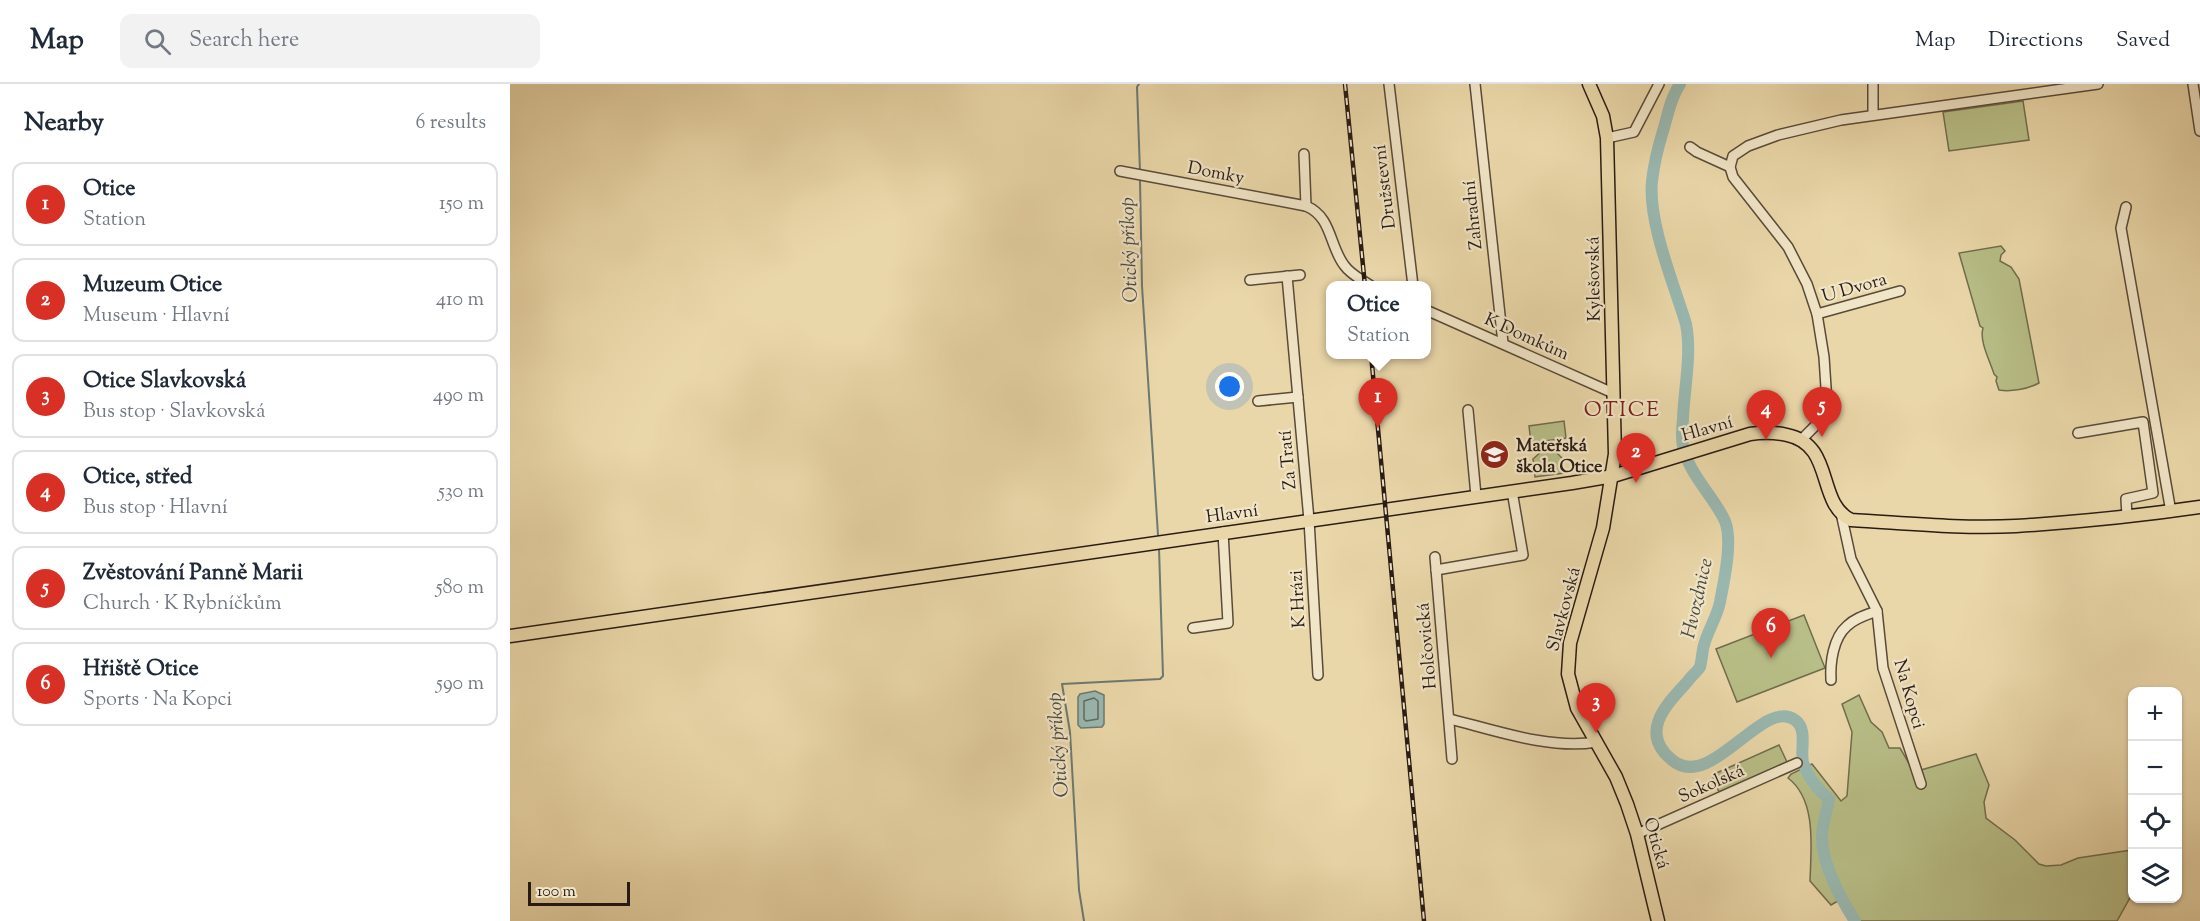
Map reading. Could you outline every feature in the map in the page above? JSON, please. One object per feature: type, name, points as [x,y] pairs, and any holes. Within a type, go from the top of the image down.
[{"type":"main road","name":"Kylešovská","points":[[1589,84],[1603,116],[1607,138],[1614,393],[1613,476]]},
{"type":"main road","name":"Hlavní","points":[[510,636],[1613,476],[1750,434],[1768,432],[1802,439]]},
{"type":"main road","points":[[1802,439],[1818,459],[1841,513],[1851,520],[2014,526],[2171,512],[2200,507]]},
{"type":"main road","name":"Slavkovská","points":[[1613,476],[1603,528],[1568,658],[1569,682],[1574,701],[1616,777]]},
{"type":"main road","name":"Otická","points":[[1616,777],[1638,834],[1658,921]]},
{"type":"street","name":"Družstevní","points":[[1389,84],[1413,281]]},
{"type":"street","name":"Zahradní","points":[[1475,84],[1503,343]]},
{"type":"street","points":[[1607,138],[1634,132],[1659,84]]},
{"type":"street","points":[[1873,84],[1873,114]]},
{"type":"street","points":[[1802,439],[1821,420],[1827,403],[1824,357],[1817,314],[1807,284],[1788,247],[1733,177],[1730,167],[1733,156],[1763,141],[1809,126],[1873,114],[1935,108],[2098,84]]},
{"type":"street","points":[[2193,84],[2200,131]]},
{"type":"street","points":[[1690,147],[1730,167]]},
{"type":"street","points":[[1304,154],[1306,206],[1317,210],[1323,218],[1342,263],[1349,272],[1364,281]]},
{"type":"street","name":"Domky","points":[[1120,171],[1306,206]]},
{"type":"street","points":[[2126,207],[2121,228],[2171,512]]},
{"type":"street","points":[[1250,280],[1300,275]]},
{"type":"street","name":"Za Tratí","points":[[1287,276],[1309,520]]},
{"type":"street","name":"U Dvora","points":[[1817,314],[1900,291]]},
{"type":"street","name":"K Domkům","points":[[1431,312],[1614,393]]},
{"type":"street","points":[[1258,401],[1298,397]]},
{"type":"street","points":[[1468,410],[1476,496]]},
{"type":"street","points":[[2078,433],[2143,422],[2153,493],[2126,499],[2127,516]]},
{"type":"street","points":[[1436,570],[1523,555],[1512,491]]},
{"type":"street","name":"Na Kopci","points":[[1841,513],[1851,559],[1877,611],[1883,668],[1921,784]]},
{"type":"street","name":"K Hrázi","points":[[1309,520],[1318,675]]},
{"type":"street","points":[[1193,628],[1228,623],[1223,532]]},
{"type":"street","name":"Holčovická","points":[[1435,557],[1452,759]]},
{"type":"street","points":[[1831,680],[1830,663],[1845,627],[1860,617],[1877,611]]},
{"type":"street","points":[[1450,719],[1516,735],[1569,744],[1596,742]]},
{"type":"street","name":"Sokolská","points":[[1638,834],[1797,763]]},
{"type":"green space","points":[[2023,101],[2029,140],[1949,151],[1943,112]]},
{"type":"green space","points":[[2001,246],[2005,251],[2000,261],[2011,267],[2019,279],[2039,383],[2014,390],[1999,390],[1997,377],[1984,345],[1983,328],[1980,326],[1959,253]]},
{"type":"green space","points":[[1564,421],[1566,438],[1531,443],[1529,426]]},
{"type":"green space","points":[[1553,449],[1562,458],[1564,473],[1535,477],[1533,459],[1542,451]]},
{"type":"green space","points":[[1804,615],[1825,668],[1737,702],[1716,649]]},
{"type":"green space","points":[[1859,695],[1871,722],[1882,732],[1889,748],[1900,748],[1914,772],[1976,754],[1989,785],[1984,802],[1986,818],[2015,840],[2039,864],[2061,865],[2078,858],[2128,851],[2128,901],[2117,921],[1850,921],[1843,898],[1831,905],[1810,881],[1811,840],[1808,812],[1797,787],[1788,778],[1791,774],[1812,764],[1841,801],[1847,796],[1852,732],[1842,704]]},
{"type":"green space","points":[[1779,745],[1787,762],[1719,792],[1712,775]]},
{"type":"water","points":[[1095,691],[1104,695],[1104,724],[1102,727],[1081,728],[1078,725],[1078,697],[1080,694]]},
{"type":"waterway","name":"Otický příkop","points":[[1139,84],[1137,87],[1140,172]]},
{"type":"waterway","name":"Hvozdnice","points":[[1680,84],[1672,101],[1658,149],[1652,181],[1652,198],[1658,234],[1688,336],[1683,446],[1690,466],[1725,521],[1728,550],[1720,602],[1704,645],[1700,667],[1672,699],[1659,719],[1657,739],[1662,750],[1672,760],[1687,767],[1703,764],[1720,756],[1768,721],[1782,716],[1795,720],[1801,729],[1802,757],[1807,773],[1813,783],[1829,799],[1822,832],[1828,870],[1855,921]]},
{"type":"waterway","name":"Otický příkop","points":[[1140,180],[1142,286],[1158,535]]},
{"type":"waterway","name":"Otický příkop","points":[[1084,921],[1079,890],[1070,732],[1062,684],[1160,679],[1163,676],[1159,548]]},
{"type":"railway","points":[[1345,84],[1365,281]]},
{"type":"railway","points":[[1371,359],[1424,921]]},
{"type":"place","name":"Otice","points":[[1378,428]]},
{"type":"place","name":"Zvěstování Panně Marii","points":[[1822,437]]},
{"type":"place","name":"Otice, střed","points":[[1766,440]]},
{"type":"place","name":"Mateřská škola Otice","points":[[1495,455]]},
{"type":"place","name":"Muzeum Otice","points":[[1636,483]]},
{"type":"place","name":"Hřiště Otice","points":[[1771,658]]},
{"type":"place","name":"Otice Slavkovská","points":[[1596,733]]},
{"type":"district","name":"OTICE","points":[[1622,409]]}]
